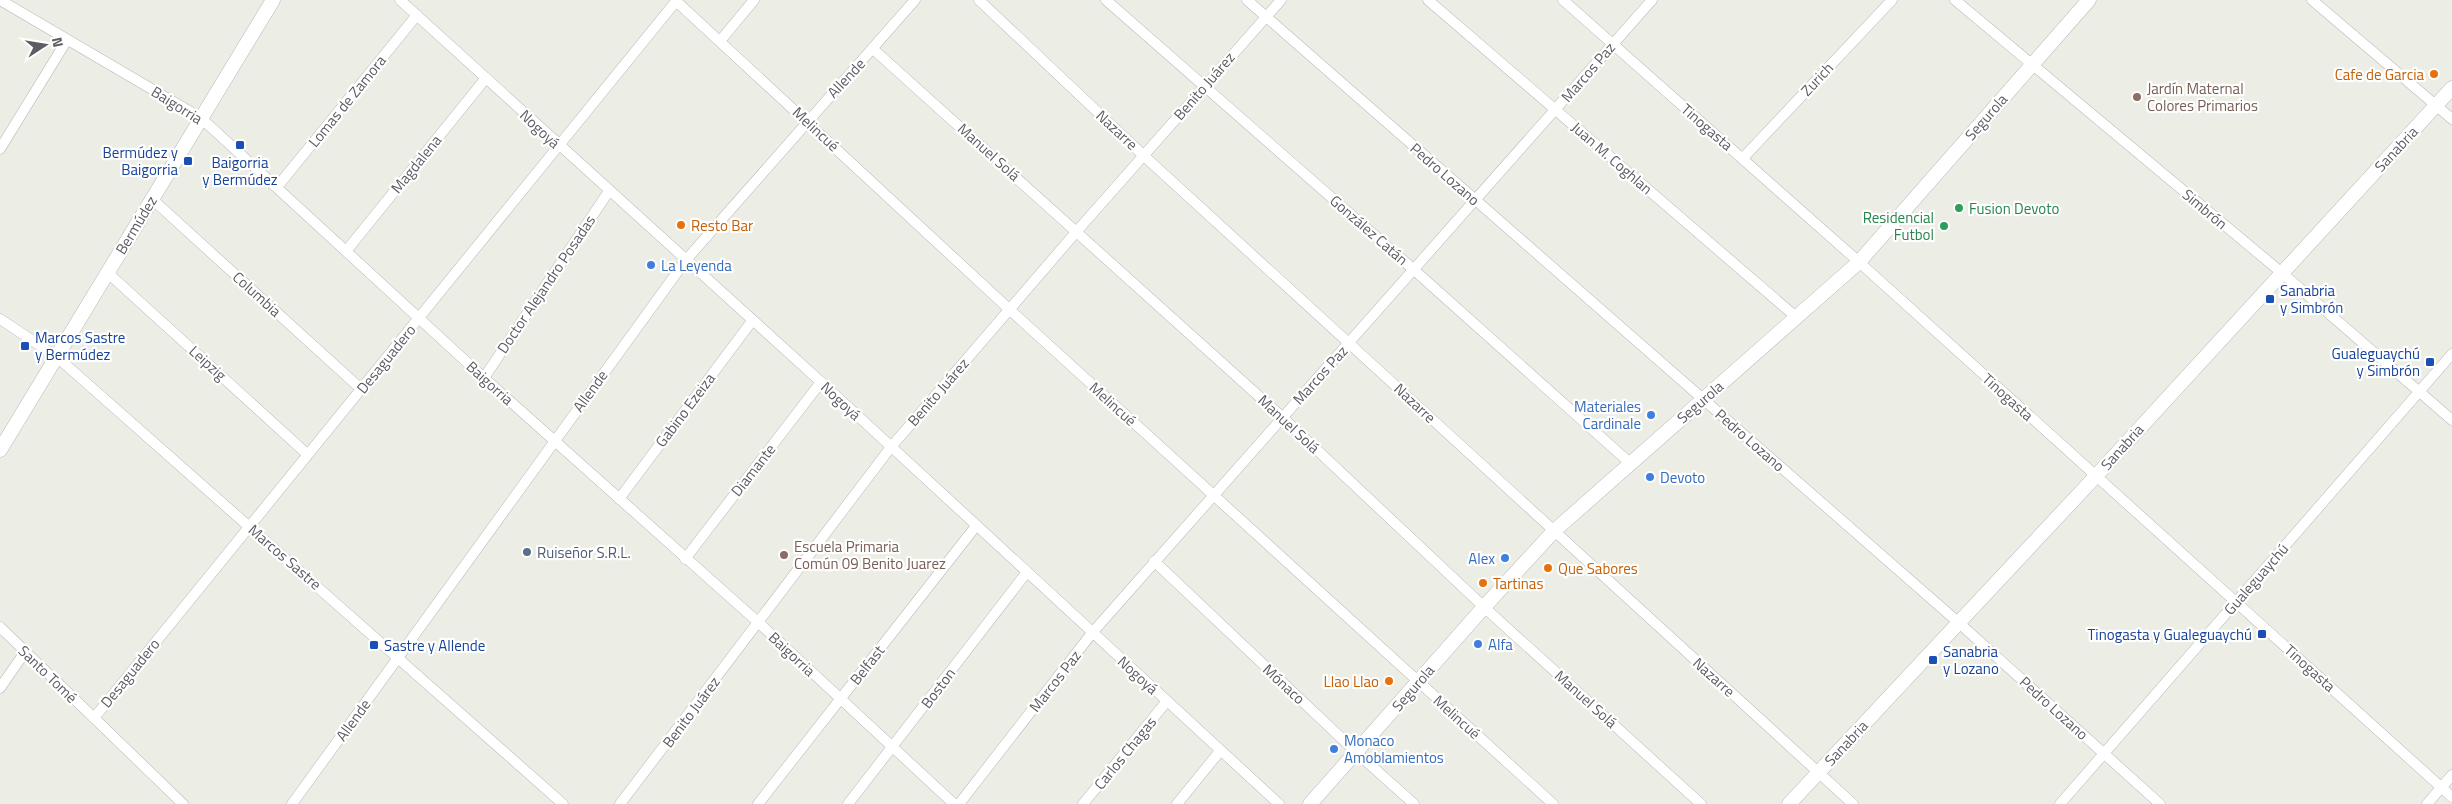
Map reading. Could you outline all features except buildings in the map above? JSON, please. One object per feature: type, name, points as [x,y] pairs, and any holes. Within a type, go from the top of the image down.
[{"type":"street","name":"Baigorria","points":[[0,0],[201,118],[347,250],[484,378],[759,623],[954,804]]},
{"type":"street","name":"Bermúdez","points":[[0,450],[273,0]]},
{"type":"street","name":"Nogoyá","points":[[400,0],[820,382],[1279,804]]},
{"type":"street","name":"Melincué","points":[[677,0],[1009,310],[1553,804]]},
{"type":"street","name":"Desaguadero","points":[[94,718],[677,0]]},
{"type":"street","points":[[720,41],[754,0]]},
{"type":"street","name":"Allende","points":[[292,804],[686,260],[807,120],[873,49],[915,0]]},
{"type":"street","name":"Nazarre","points":[[979,0],[1143,155],[1854,804]]},
{"type":"street","name":"González Catán","points":[[1106,0],[1413,269],[1630,463]]},
{"type":"street","name":"Pedro Lozano","points":[[1247,0],[1959,623],[2160,804]]},
{"type":"street","name":"Benito Juárez","points":[[620,804],[891,447],[1143,155],[1281,0]]},
{"type":"street","name":"Juan M. Coghlan","points":[[1428,0],[1796,317]]},
{"type":"street","name":"Tinogasta","points":[[1562,0],[1743,158],[2095,477],[2237,600],[2452,797]]},
{"type":"street","name":"Marcos Paz","points":[[959,804],[1092,633],[1154,561],[1652,0]]},
{"type":"street","name":"Zurich","points":[[1743,158],[1892,0]]},
{"type":"street","name":"Simbrón","points":[[1955,0],[2282,273],[2452,420]]},
{"type":"street","name":"Segurola","points":[[1310,804],[1484,607],[1554,531],[1859,262],[2089,0]]},
{"type":"street","points":[[2312,0],[2452,119]]},
{"type":"street","name":"Lomas de Zamora","points":[[277,186],[416,15]]},
{"type":"street","points":[[0,149],[66,40]]},
{"type":"street","name":"Manuel Solá","points":[[873,49],[1282,417],[1484,607],[1701,804]]},
{"type":"street","name":"Magdalena","points":[[347,250],[486,78]]},
{"type":"street","name":"Sanabria","points":[[1790,804],[2095,477],[2452,88]]},
{"type":"street","name":"Doctor Alejandro Posadas","points":[[484,378],[609,191]]},
{"type":"street","name":"Columbia","points":[[152,199],[361,389]]},
{"type":"street","name":"Leipzig","points":[[108,273],[307,454]]},
{"type":"street","name":"Marcos Sastre","points":[[0,319],[57,357],[398,656],[563,804]]},
{"type":"street","name":"Gabino Ezeiza","points":[[619,499],[752,321]]},
{"type":"street","name":"Gualeguaychú","points":[[2060,804],[2452,354]]},
{"type":"street","name":"Diamante","points":[[685,559],[820,382]]},
{"type":"street","name":"Belfast","points":[[758,804],[976,526]]},
{"type":"street","name":"Mónaco","points":[[1154,561],[1356,752],[1414,804]]},
{"type":"street","name":"Boston","points":[[848,804],[1027,572]]},
{"type":"street","name":"Santo Tomé","points":[[0,627],[183,804]]},
{"type":"street","points":[[0,688],[25,652]]},
{"type":"street","name":"Carlos Chagas","points":[[1083,804],[1167,701]]},
{"type":"street","points":[[1177,804],[1220,751]]},
{"type":"street","points":[[2427,804],[2452,776]]},
{"type":"place","name":"Cafe de Garcia","points":[[2434,74]]},
{"type":"place","name":"Jardín Maternal Colores Primarios","points":[[2137,97]]},
{"type":"place","name":"Baigorria y Bermúdez","points":[[240,145]]},
{"type":"place","name":"Bermúdez y Baigorria","points":[[188,161]]},
{"type":"place","name":"Fusion Devoto","points":[[1959,208]]},
{"type":"place","name":"Resto Bar","points":[[681,225]]},
{"type":"place","name":"Residencial Futbol","points":[[1944,226]]},
{"type":"place","name":"La Leyenda","points":[[651,265]]},
{"type":"place","name":"Sanabria y Simbrón","points":[[2270,299]]},
{"type":"place","name":"Marcos Sastre y Bermúdez","points":[[25,346]]},
{"type":"place","name":"Gualeguaychú y Simbrón","points":[[2430,362]]},
{"type":"place","name":"Materiales Cardinale","points":[[1651,415]]},
{"type":"place","name":"Devoto","points":[[1650,477]]},
{"type":"place","name":"Ruiseñor S.R.L.","points":[[527,552]]},
{"type":"place","name":"Escuela Primaria Común 09 Benito Juarez","points":[[784,555]]},
{"type":"place","name":"Alex","points":[[1505,558]]},
{"type":"place","name":"Que Sabores","points":[[1548,568]]},
{"type":"place","name":"Tartinas","points":[[1483,583]]},
{"type":"place","name":"Tinogasta y Gualeguaychú","points":[[2262,634]]},
{"type":"place","name":"Alfa","points":[[1478,644]]},
{"type":"place","name":"Sastre y Allende","points":[[374,645]]},
{"type":"place","name":"Sanabria y Lozano","points":[[1933,660]]},
{"type":"place","name":"Llao Llao","points":[[1389,681]]},
{"type":"place","name":"Monaco Amoblamientos","points":[[1334,749]]}]
